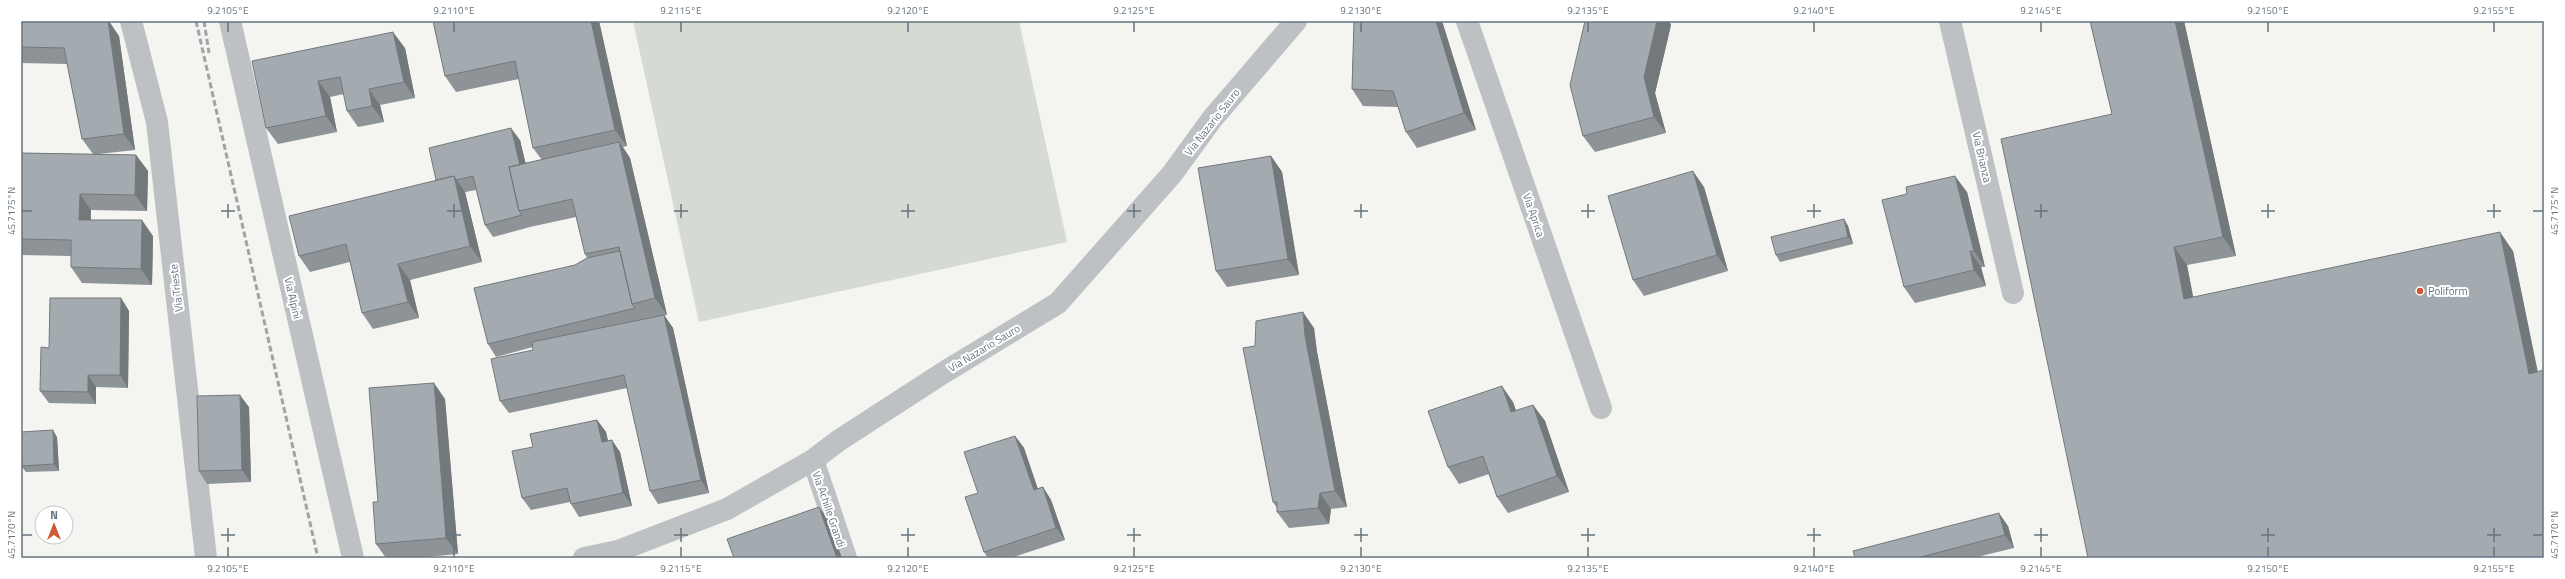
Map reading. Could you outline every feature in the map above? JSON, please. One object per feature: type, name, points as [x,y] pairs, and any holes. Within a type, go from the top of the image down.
[{"type":"street","name":"Via Trieste","points":[[131,21],[157,122],[206,558]]},
{"type":"street","name":"Via Nazario Sauro","points":[[584,558],[618,551],[727,509],[812,460],[838,441],[943,373],[1058,303],[1172,174],[1212,119],[1296,21]]},
{"type":"street","name":"Via Aprica","points":[[1467,21],[1601,408]]},
{"type":"street","name":"Via Brianza","points":[[1950,21],[2013,293]]},
{"type":"street","name":"Via Alpini","points":[[232,30],[353,558]]},
{"type":"street","name":"Via Achille Grandi","points":[[812,460],[846,558]]},
{"type":"shaded area","points":[[633,21],[1019,21],[1067,242],[699,322]]},
{"type":"building","points":[[21,21],[108,21],[124,134],[82,139],[64,48],[21,47]]},
{"type":"building","points":[[433,21],[591,21],[615,130],[533,148],[515,61],[445,76]]},
{"type":"building","points":[[1354,21],[1436,21],[1464,113],[1406,132],[1393,91],[1352,89]]},
{"type":"building","points":[[1585,21],[1657,21],[1644,77],[1654,117],[1583,136],[1570,85]]},
{"type":"building","name":"Poliform","points":[[2090,21],[2175,21],[2223,237],[2174,247],[2184,299],[2500,232],[2529,374],[2544,370],[2544,558],[2088,558],[2001,139],[2112,114]]},
{"type":"building","points":[[393,32],[404,82],[369,89],[372,106],[347,111],[340,77],[318,81],[326,116],[266,128],[252,61]]},
{"type":"building","points":[[511,128],[520,165],[509,167],[519,211],[522,215],[485,225],[473,176],[456,180],[454,176],[436,180],[429,148]]},
{"type":"building","points":[[619,142],[655,298],[632,304],[619,247],[585,254],[572,199],[519,211],[509,167]]},
{"type":"building","points":[[21,153],[136,155],[135,195],[80,194],[79,220],[142,220],[141,269],[71,267],[71,240],[21,239]]},
{"type":"building","points":[[1271,156],[1288,259],[1216,271],[1198,168]]},
{"type":"building","points":[[1693,171],[1717,255],[1633,280],[1608,196]]},
{"type":"building","points":[[454,176],[470,246],[398,264],[408,302],[362,313],[346,244],[299,256],[289,216]]},
{"type":"building","points":[[1955,176],[1974,251],[1970,251],[1974,270],[1904,287],[1882,200],[1907,194],[1906,187]]},
{"type":"building","points":[[1844,219],[1848,237],[1776,255],[1771,237]]},
{"type":"building","points":[[620,251],[632,304],[635,308],[488,344],[474,288],[575,265],[587,258]]},
{"type":"building","points":[[50,298],[121,298],[120,375],[88,375],[88,392],[40,391],[41,347],[49,348]]},
{"type":"building","points":[[1303,312],[1305,336],[1335,491],[1320,493],[1318,508],[1277,512],[1277,502],[1273,502],[1243,348],[1255,346],[1256,321]]},
{"type":"building","points":[[664,315],[701,480],[650,491],[624,375],[500,401],[491,359],[533,350],[532,342]]},
{"type":"building","points":[[434,383],[446,538],[376,544],[373,502],[378,502],[369,388]]},
{"type":"building","points":[[1502,386],[1511,412],[1533,405],[1557,476],[1497,497],[1483,456],[1448,467],[1428,411]]},
{"type":"building","points":[[240,395],[242,470],[199,471],[197,396]]},
{"type":"building","points":[[597,420],[602,442],[612,440],[623,493],[571,504],[567,488],[522,498],[512,451],[533,447],[530,434]]},
{"type":"building","points":[[53,430],[54,464],[22,466],[21,432]]},
{"type":"building","points":[[1015,436],[1034,490],[1043,487],[1056,528],[984,552],[965,497],[978,493],[964,452]]},
{"type":"building","points":[[819,507],[837,558],[734,558],[727,539]]},
{"type":"building","points":[[1999,513],[2005,535],[1917,558],[1855,558],[1853,551]]},
{"type":"railway","points":[[196,21],[318,558]]},
{"type":"railway","points":[[204,21],[209,53]]},
{"type":"place","name":"Poliform","points":[[2420,291]]}]
